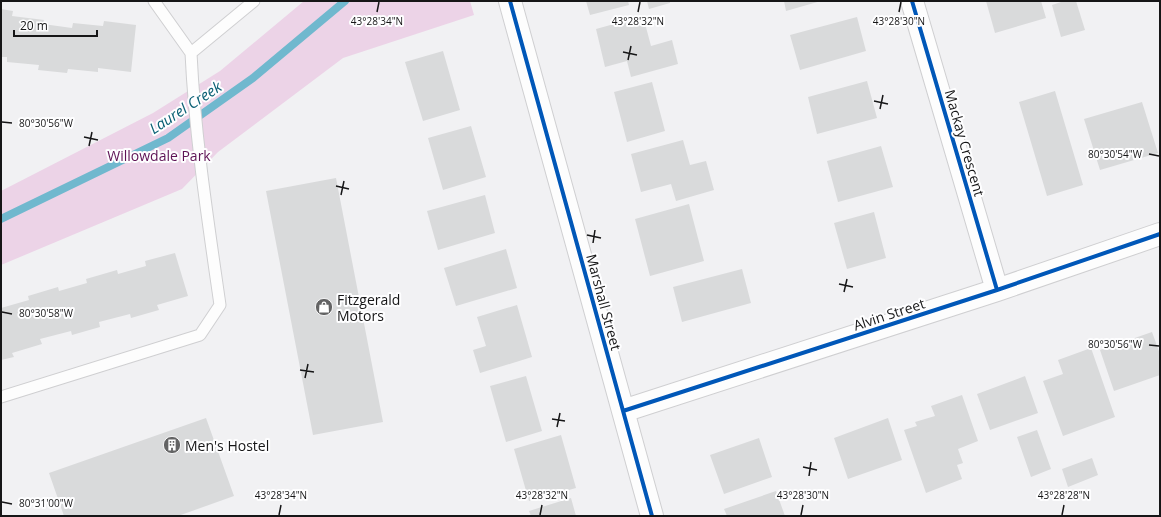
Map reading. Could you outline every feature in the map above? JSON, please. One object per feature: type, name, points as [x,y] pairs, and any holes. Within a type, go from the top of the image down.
[{"type":"street","name":"Marshall Street","points":[[510,1],[652,516]]},
{"type":"street","name":"Mackay Crescent","points":[[912,1],[997,290]]},
{"type":"street","name":"Alvin Street","points":[[623,411],[997,290],[1160,234]]},
{"type":"lane","points":[[1,397],[200,335],[220,305],[202,176],[193,92],[191,53],[154,1]]},
{"type":"lane","points":[[191,53],[254,1]]},
{"type":"green space","name":"Willowdale Park","points":[[304,1],[470,1],[474,15],[343,58],[218,152],[182,189],[1,265],[1,191],[153,113],[220,71]]},
{"type":"building","points":[[586,1],[628,1],[629,5],[590,15]]},
{"type":"building","points":[[647,1],[670,1],[670,3],[649,9]]},
{"type":"building","points":[[784,1],[821,1],[786,11]]},
{"type":"building","points":[[986,1],[1041,1],[1046,18],[995,33]]},
{"type":"building","points":[[1064,1],[1076,1],[1085,30],[1061,37],[1052,5]]},
{"type":"building","points":[[1,9],[13,11],[12,16],[44,20],[43,24],[72,28],[73,23],[103,26],[104,21],[136,25],[131,72],[98,68],[98,72],[68,69],[67,73],[38,70],[39,65],[7,62],[7,57],[1,57]]},
{"type":"building","points":[[643,16],[651,46],[672,40],[678,64],[631,77],[627,61],[605,67],[596,29]]},
{"type":"building","points":[[857,17],[866,51],[800,70],[790,35]]},
{"type":"building","points":[[443,51],[460,110],[423,121],[405,62]]},
{"type":"building","points":[[867,81],[877,118],[817,134],[808,97]]},
{"type":"building","points":[[652,82],[665,131],[627,142],[614,92]]},
{"type":"building","points":[[1055,91],[1083,185],[1047,196],[1019,102]]},
{"type":"building","points":[[1142,102],[1158,153],[1100,170],[1084,119]]},
{"type":"building","points":[[471,126],[486,177],[443,190],[428,138]]},
{"type":"building","points":[[683,140],[690,165],[706,161],[714,190],[676,201],[671,184],[641,192],[631,154]]},
{"type":"building","points":[[881,146],[893,187],[838,202],[827,161]]},
{"type":"building","name":"Fitzgerald Motors","points":[[336,178],[383,422],[313,435],[266,191]]},
{"type":"building","points":[[485,195],[495,233],[438,250],[427,211]]},
{"type":"building","points":[[689,204],[704,261],[650,276],[635,219]]},
{"type":"building","points":[[874,212],[886,258],[847,269],[834,223]]},
{"type":"building","points":[[506,249],[517,288],[456,306],[444,268]]},
{"type":"building","points":[[175,253],[188,296],[157,305],[159,310],[131,318],[130,314],[99,322],[100,327],[72,335],[71,331],[40,339],[42,344],[12,353],[14,357],[1,360],[1,308],[29,300],[28,296],[58,287],[59,291],[87,283],[86,279],[117,270],[118,274],[146,266],[145,261]]},
{"type":"building","points":[[742,269],[751,303],[682,322],[673,287]]},
{"type":"building","points":[[517,305],[532,357],[480,373],[473,350],[486,346],[477,317]]},
{"type":"building","points":[[1152,332],[1160,354],[1160,375],[1114,391],[1100,350]]},
{"type":"building","points":[[1091,348],[1115,417],[1063,436],[1043,381],[1063,374],[1058,360]]},
{"type":"building","points":[[526,376],[542,431],[506,442],[490,386]]},
{"type":"building","points":[[1025,376],[1038,413],[990,430],[977,394]]},
{"type":"building","points":[[962,395],[978,441],[958,449],[963,463],[957,465],[962,479],[926,493],[904,430],[917,426],[915,422],[935,416],[931,406]]},
{"type":"building","name":"Men's Hostel","points":[[206,418],[234,496],[178,516],[64,516],[49,473]]},
{"type":"building","points":[[888,418],[902,460],[848,479],[834,438]]},
{"type":"building","points":[[1037,430],[1051,469],[1031,477],[1017,437]]},
{"type":"building","points":[[561,435],[576,488],[529,501],[514,449]]},
{"type":"building","points":[[759,438],[772,477],[724,494],[710,455]]},
{"type":"building","points":[[1092,458],[1098,475],[1068,487],[1062,469]]},
{"type":"building","points":[[776,491],[785,516],[727,516],[724,509]]},
{"type":"building","points":[[571,498],[576,516],[531,516],[529,511]]},
{"type":"waterway","name":"Laurel Creek","points":[[1,219],[168,138],[253,78],[345,1]]},
{"type":"cycle path","points":[[510,1],[652,516]]},
{"type":"cycle path","points":[[912,1],[997,290]]},
{"type":"cycle path","points":[[623,411],[997,290],[1160,234]]},
{"type":"place","name":"Fitzgerald Motors","points":[[324,307]]},
{"type":"place","name":"Men's Hostel","points":[[172,445]]}]
